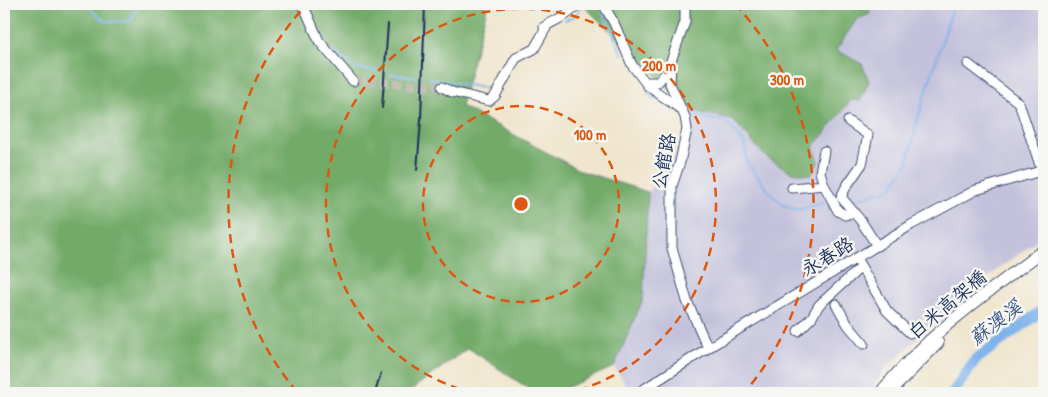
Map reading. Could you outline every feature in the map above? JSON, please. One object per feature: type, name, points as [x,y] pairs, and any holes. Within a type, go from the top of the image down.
[{"type":"main road","name":"白米高架橋","points":[[880,393],[906,362],[959,314],[1044,250]]},
{"type":"main road","name":"白米高架橋","points":[[889,393],[962,320],[1044,259]]},
{"type":"street","points":[[301,4],[306,11],[319,42],[353,81]]},
{"type":"street","points":[[442,87],[452,92],[489,101],[495,96],[516,58],[534,49],[546,28],[544,26],[565,15],[578,4]]},
{"type":"street","name":"公館路","points":[[603,4],[614,23],[632,65],[648,86],[682,110],[687,129],[680,162],[672,186],[672,248],[688,301],[708,348]]},
{"type":"street","points":[[646,82],[658,82],[665,74],[685,22],[685,4]]},
{"type":"street","points":[[671,61],[670,84],[682,110]]},
{"type":"street","points":[[968,64],[1019,103],[1043,171]]},
{"type":"street","points":[[848,121],[868,135],[862,164],[841,197],[861,221],[877,246]]},
{"type":"street","points":[[824,151],[820,172],[824,185],[838,211],[845,214],[854,212]]},
{"type":"street","name":"永春路","points":[[638,393],[856,258],[976,190],[1043,171]]},
{"type":"street","points":[[792,188],[824,185]]},
{"type":"street","points":[[875,393],[904,359],[956,312],[1044,246]]},
{"type":"street","points":[[856,258],[887,311],[910,333]]},
{"type":"street","points":[[798,332],[812,317],[819,305],[861,267]]},
{"type":"street","points":[[836,304],[848,325],[864,344]]},
{"type":"shaded area","points":[[867,4],[1044,4],[1044,235],[960,298],[886,368],[868,393],[632,393],[614,367],[643,299],[648,192],[675,156],[692,111],[732,119],[749,140],[813,148],[851,100],[862,64],[836,51],[857,19],[869,14]]},
{"type":"green space","points":[[4,4],[488,4],[461,106],[581,171],[648,192],[643,299],[614,367],[554,393],[535,393],[468,348],[407,393],[4,393]]},
{"type":"green space","points":[[582,4],[867,4],[870,14],[857,19],[836,50],[862,64],[869,81],[860,101],[851,100],[813,148],[819,161],[811,175],[791,172],[765,156],[732,119],[692,111]]},
{"type":"waterway","points":[[84,4],[105,21],[130,22],[139,4]]},
{"type":"waterway","points":[[565,20],[575,16],[584,4]]},
{"type":"waterway","points":[[848,202],[891,188],[907,165],[917,121],[954,4]]},
{"type":"waterway","points":[[602,11],[622,54]]},
{"type":"waterway","points":[[319,30],[325,41]]},
{"type":"waterway","points":[[333,51],[355,68],[376,71]]},
{"type":"waterway","points":[[391,74],[417,77]]},
{"type":"waterway","points":[[429,78],[495,90]]},
{"type":"waterway","points":[[647,91],[652,97],[672,108]]},
{"type":"waterway","points":[[688,115],[727,122],[744,143],[747,163],[771,194],[783,205],[797,210],[827,202]]},
{"type":"waterway","name":"蘇澳溪","points":[[953,393],[975,360],[1044,309]]},
{"type":"tunnel","points":[[353,81],[442,87]]},
{"type":"railway","points":[[417,170],[421,120],[425,4]]},
{"type":"railway","points":[[382,108],[388,24]]},
{"type":"railway","points":[[375,393],[381,373]]}]
